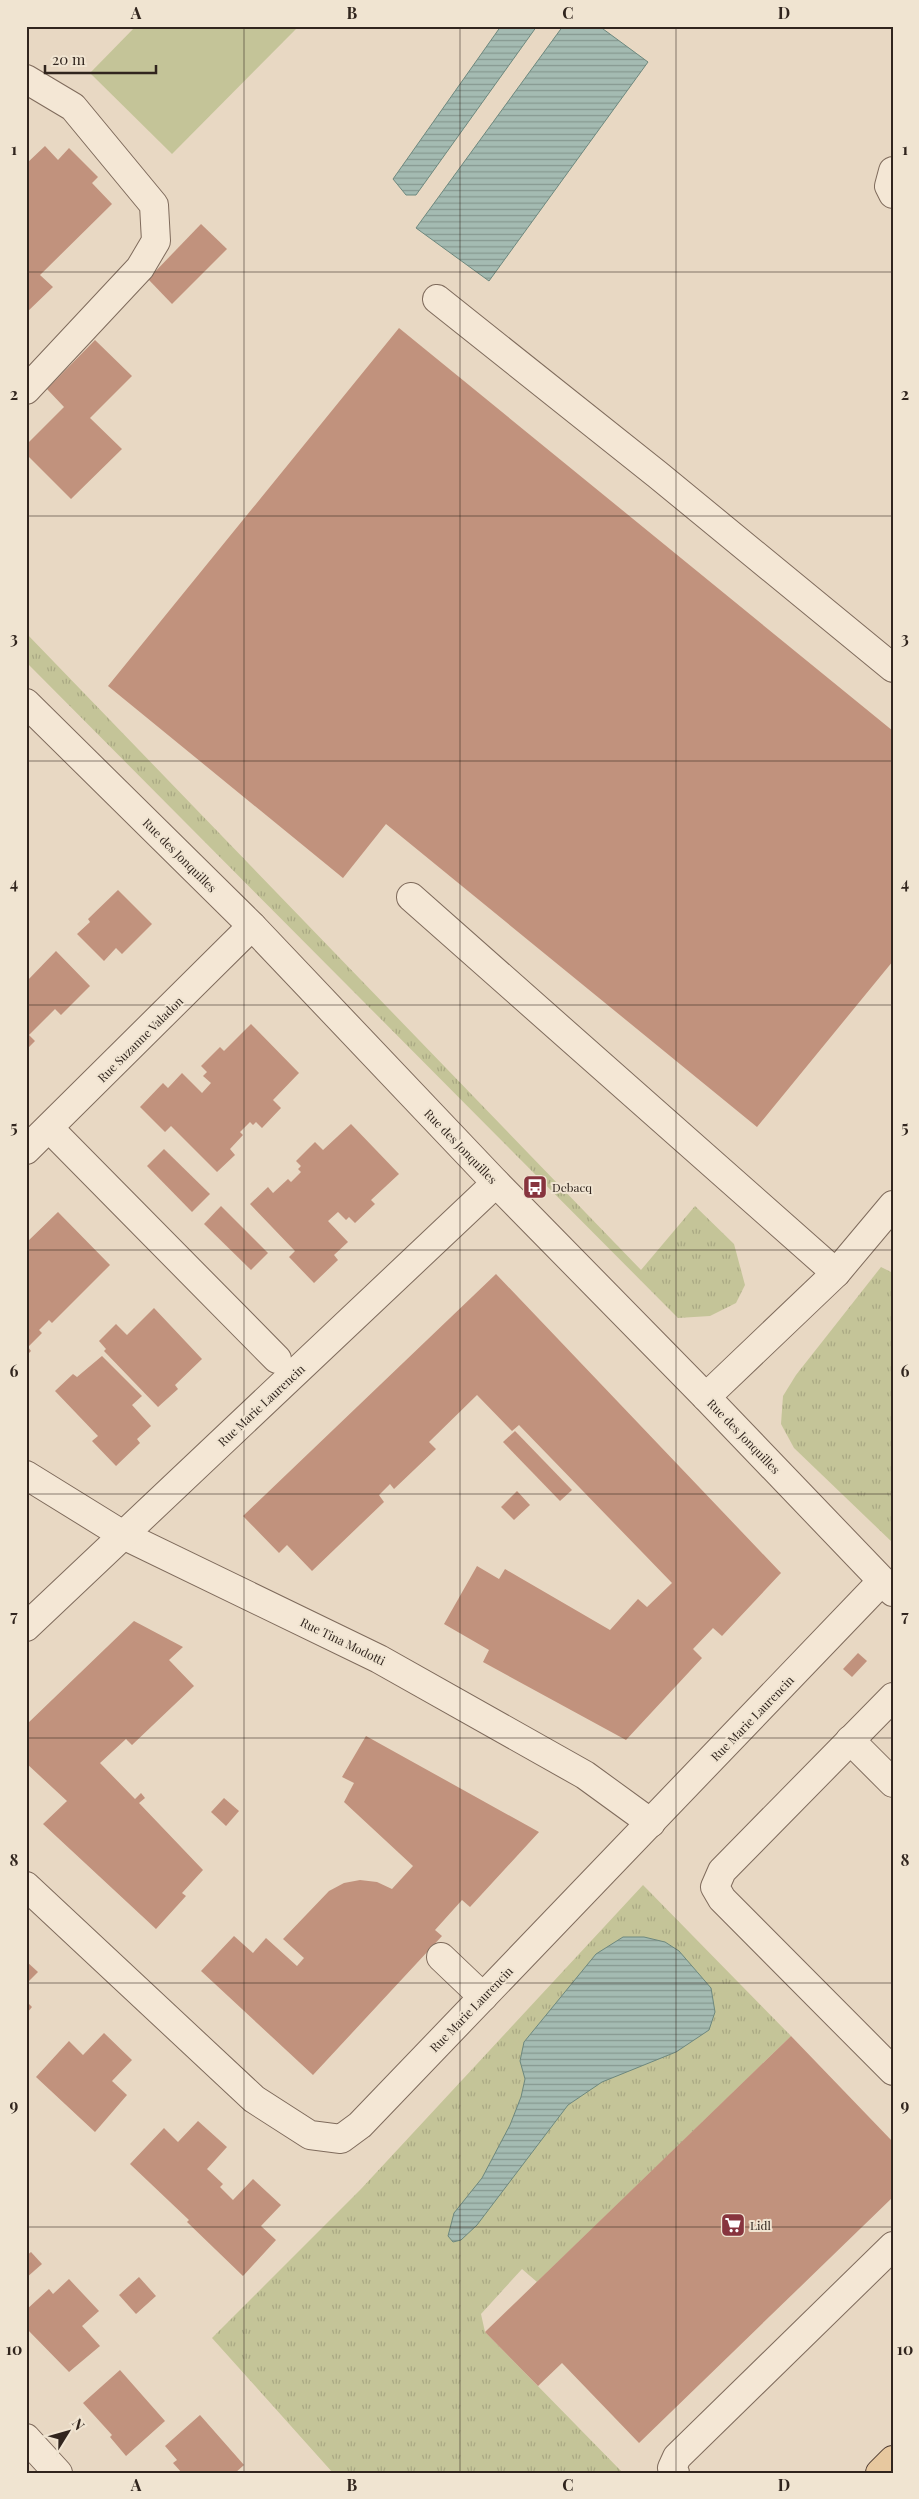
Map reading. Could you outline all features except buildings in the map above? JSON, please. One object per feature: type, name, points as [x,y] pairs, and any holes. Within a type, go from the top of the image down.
[{"type":"main road","points":[[880,2473],[893,2460]]},
{"type":"street","points":[[26,79],[73,107],[154,205],[156,241],[140,268],[26,390]]},
{"type":"street","points":[[893,171],[889,186],[893,194]]},
{"type":"street","points":[[437,299],[658,475],[893,668]]},
{"type":"street","name":"Rue des Jonquilles","points":[[26,703],[252,926],[496,1183],[706,1397],[887,1587]]},
{"type":"street","points":[[411,897],[836,1273]]},
{"type":"street","name":"Rue Suzanne Valadon","points":[[26,1150],[252,926]]},
{"type":"street","points":[[49,1128],[277,1359]]},
{"type":"street","name":"Rue Marie Laurencin","points":[[26,1627],[496,1183]]},
{"type":"street","points":[[706,1397],[836,1273],[893,1205]]},
{"type":"street","name":"Rue Tina Modotti","points":[[26,1475],[123,1535],[379,1658],[585,1775],[651,1822]]},
{"type":"street","name":"Rue Marie Laurencin","points":[[26,1886],[254,2099],[310,2135],[341,2139],[360,2125],[651,1822],[887,1587]]},
{"type":"street","points":[[893,1697],[722,1871],[716,1887],[722,1899],[893,2072]]},
{"type":"street","points":[[850,1740],[893,1783]]},
{"type":"street","points":[[441,1957],[483,1997]]},
{"type":"street","points":[[675,2473],[672,2468],[677,2457],[893,2246]]},
{"type":"street","points":[[26,2438],[58,2473]]},
{"type":"green space","points":[[136,26],[299,26],[172,154],[90,73]]},
{"type":"green space","points":[[26,633],[641,1270],[695,1206],[734,1244],[745,1285],[736,1303],[710,1316],[678,1318],[26,662]]},
{"type":"green space","points":[[881,1267],[893,1273],[893,1543],[794,1448],[781,1424],[783,1396],[796,1375]]},
{"type":"green space","points":[[643,1885],[791,2036],[537,2282],[522,2269],[481,2314],[485,2332],[623,2473],[333,2473],[212,2338],[361,2189]]},
{"type":"shaded area","points":[[501,26],[537,26],[416,195],[406,195],[393,179]]},
{"type":"shaded area","points":[[563,26],[599,26],[648,62],[489,281],[416,228]]},
{"type":"shaded area","points":[[623,1937],[644,1937],[665,1942],[679,1951],[711,1988],[715,2012],[709,2030],[676,2052],[602,2082],[568,2105],[477,2225],[461,2240],[453,2242],[448,2236],[454,2213],[482,2178],[510,2125],[521,2097],[525,2079],[520,2061],[524,2042],[596,1954]]},
{"type":"place","name":"Debacq","points":[[535,1187]]},
{"type":"place","name":"Lidl","points":[[733,2225]]}]
